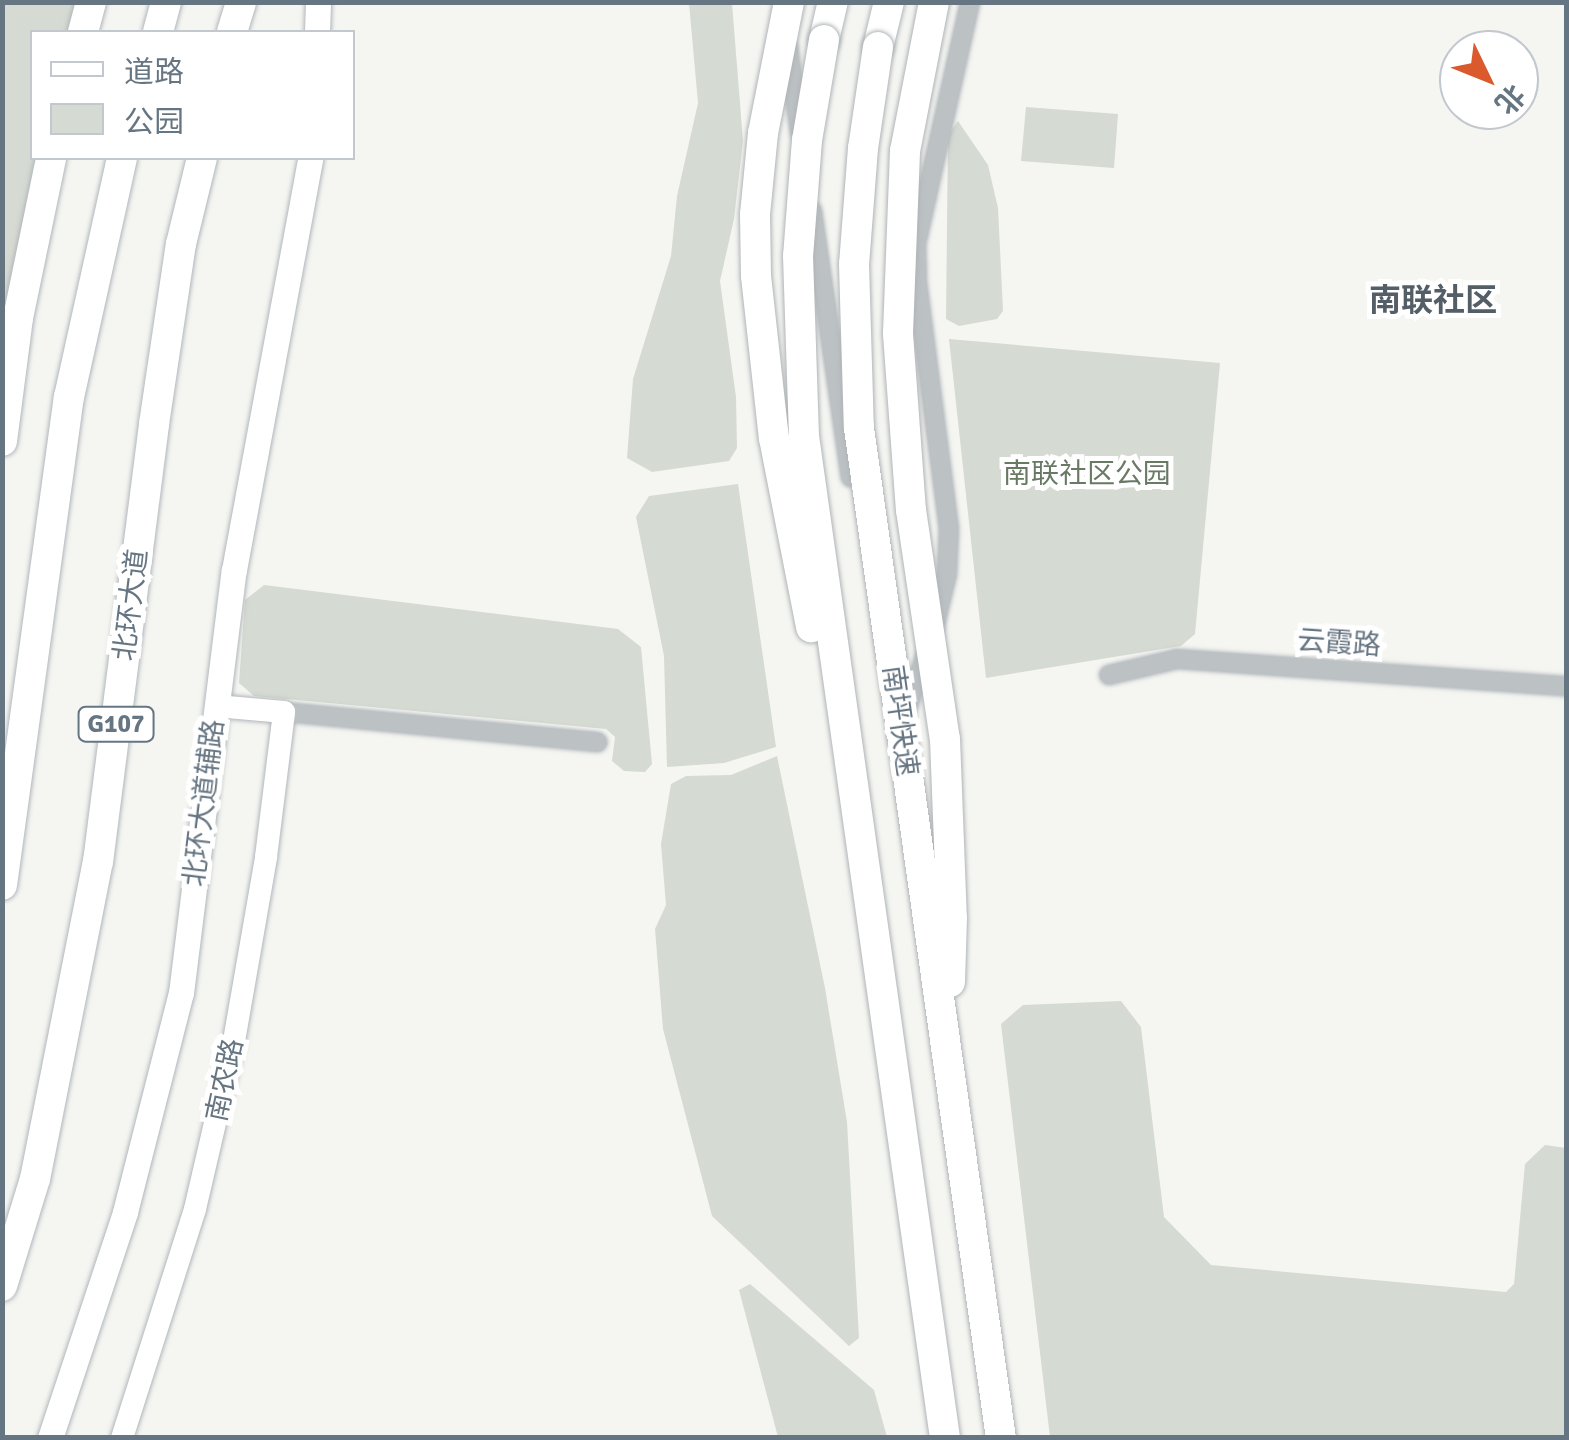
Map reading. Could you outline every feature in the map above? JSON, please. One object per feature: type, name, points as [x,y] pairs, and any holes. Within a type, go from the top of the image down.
[{"type":"highway","points":[[84,30],[91,2]]},
{"type":"highway","points":[[159,30],[166,2]]},
{"type":"highway","points":[[233,30],[240,2]]},
{"type":"highway","points":[[786,2],[763,133],[755,214],[762,357],[796,558],[845,748]]},
{"type":"highway","name":"南坪快速","points":[[834,2],[807,140],[798,256],[798,347],[804,436],[945,1438]]},
{"type":"highway","name":"南坪快速","points":[[890,2],[863,148],[854,264],[858,428],[1001,1438]]},
{"type":"highway","points":[[934,2],[905,151],[898,334],[911,510],[946,756],[952,918],[947,1060]]},
{"type":"highway","points":[[2,441],[18,318],[51,160]]},
{"type":"highway","points":[[2,885],[69,398],[122,160]]},
{"type":"highway","name":"北环大道","points":[[2,1286],[34,1179],[98,862],[154,424],[181,244],[202,160]]},
{"type":"main road","points":[[317,30],[318,2]]},
{"type":"main road","name":"北环大道辅路","points":[[50,1438],[125,1212],[181,993],[234,570],[310,160]]},
{"type":"street","points":[[786,2],[993,1438]]},
{"type":"street","points":[[891,751],[926,654],[948,574],[949,529],[916,244],[970,2]]},
{"type":"street","name":"云霞路","points":[[1108,675],[1177,659],[1566,686]]},
{"type":"street","points":[[216,706],[598,742]]},
{"type":"street","name":"南农路","points":[[122,1438],[174,1286],[212,1138],[249,962],[284,712]]},
{"type":"green space","points":[[3,3],[76,3],[70,30],[30,30],[30,160],[42,160],[3,340]]},
{"type":"green space","points":[[689,3],[732,3],[743,141],[734,219],[720,281],[736,397],[737,448],[729,461],[652,472],[627,458],[633,379],[671,256],[677,196],[698,103]]},
{"type":"green space","points":[[1026,107],[1118,114],[1114,168],[1021,161]]},
{"type":"green space","points":[[958,121],[988,165],[998,208],[1003,311],[997,319],[959,326],[946,319],[948,135]]},
{"type":"green space","name":"南联社区公园","points":[[949,339],[1220,363],[1195,634],[1181,646],[986,678]]},
{"type":"green space","points":[[738,484],[776,747],[724,763],[667,767],[664,656],[636,517],[649,496]]},
{"type":"green space","points":[[264,585],[618,629],[641,647],[652,764],[645,772],[624,771],[612,761],[615,737],[606,729],[254,696],[239,683],[245,600]]},
{"type":"green space","points":[[777,756],[825,988],[847,1122],[859,1338],[849,1346],[712,1216],[663,1029],[655,929],[666,905],[661,844],[671,784],[686,776],[731,775]]},
{"type":"green space","points":[[1121,1001],[1141,1027],[1164,1217],[1211,1265],[1506,1292],[1514,1284],[1525,1164],[1545,1145],[1566,1148],[1566,1437],[1050,1437],[1001,1024],[1023,1005]]},
{"type":"green space","points":[[750,1284],[874,1390],[887,1437],[778,1437],[739,1290]]},
{"type":"district","name":"南联社区","points":[[1433,301]]}]
